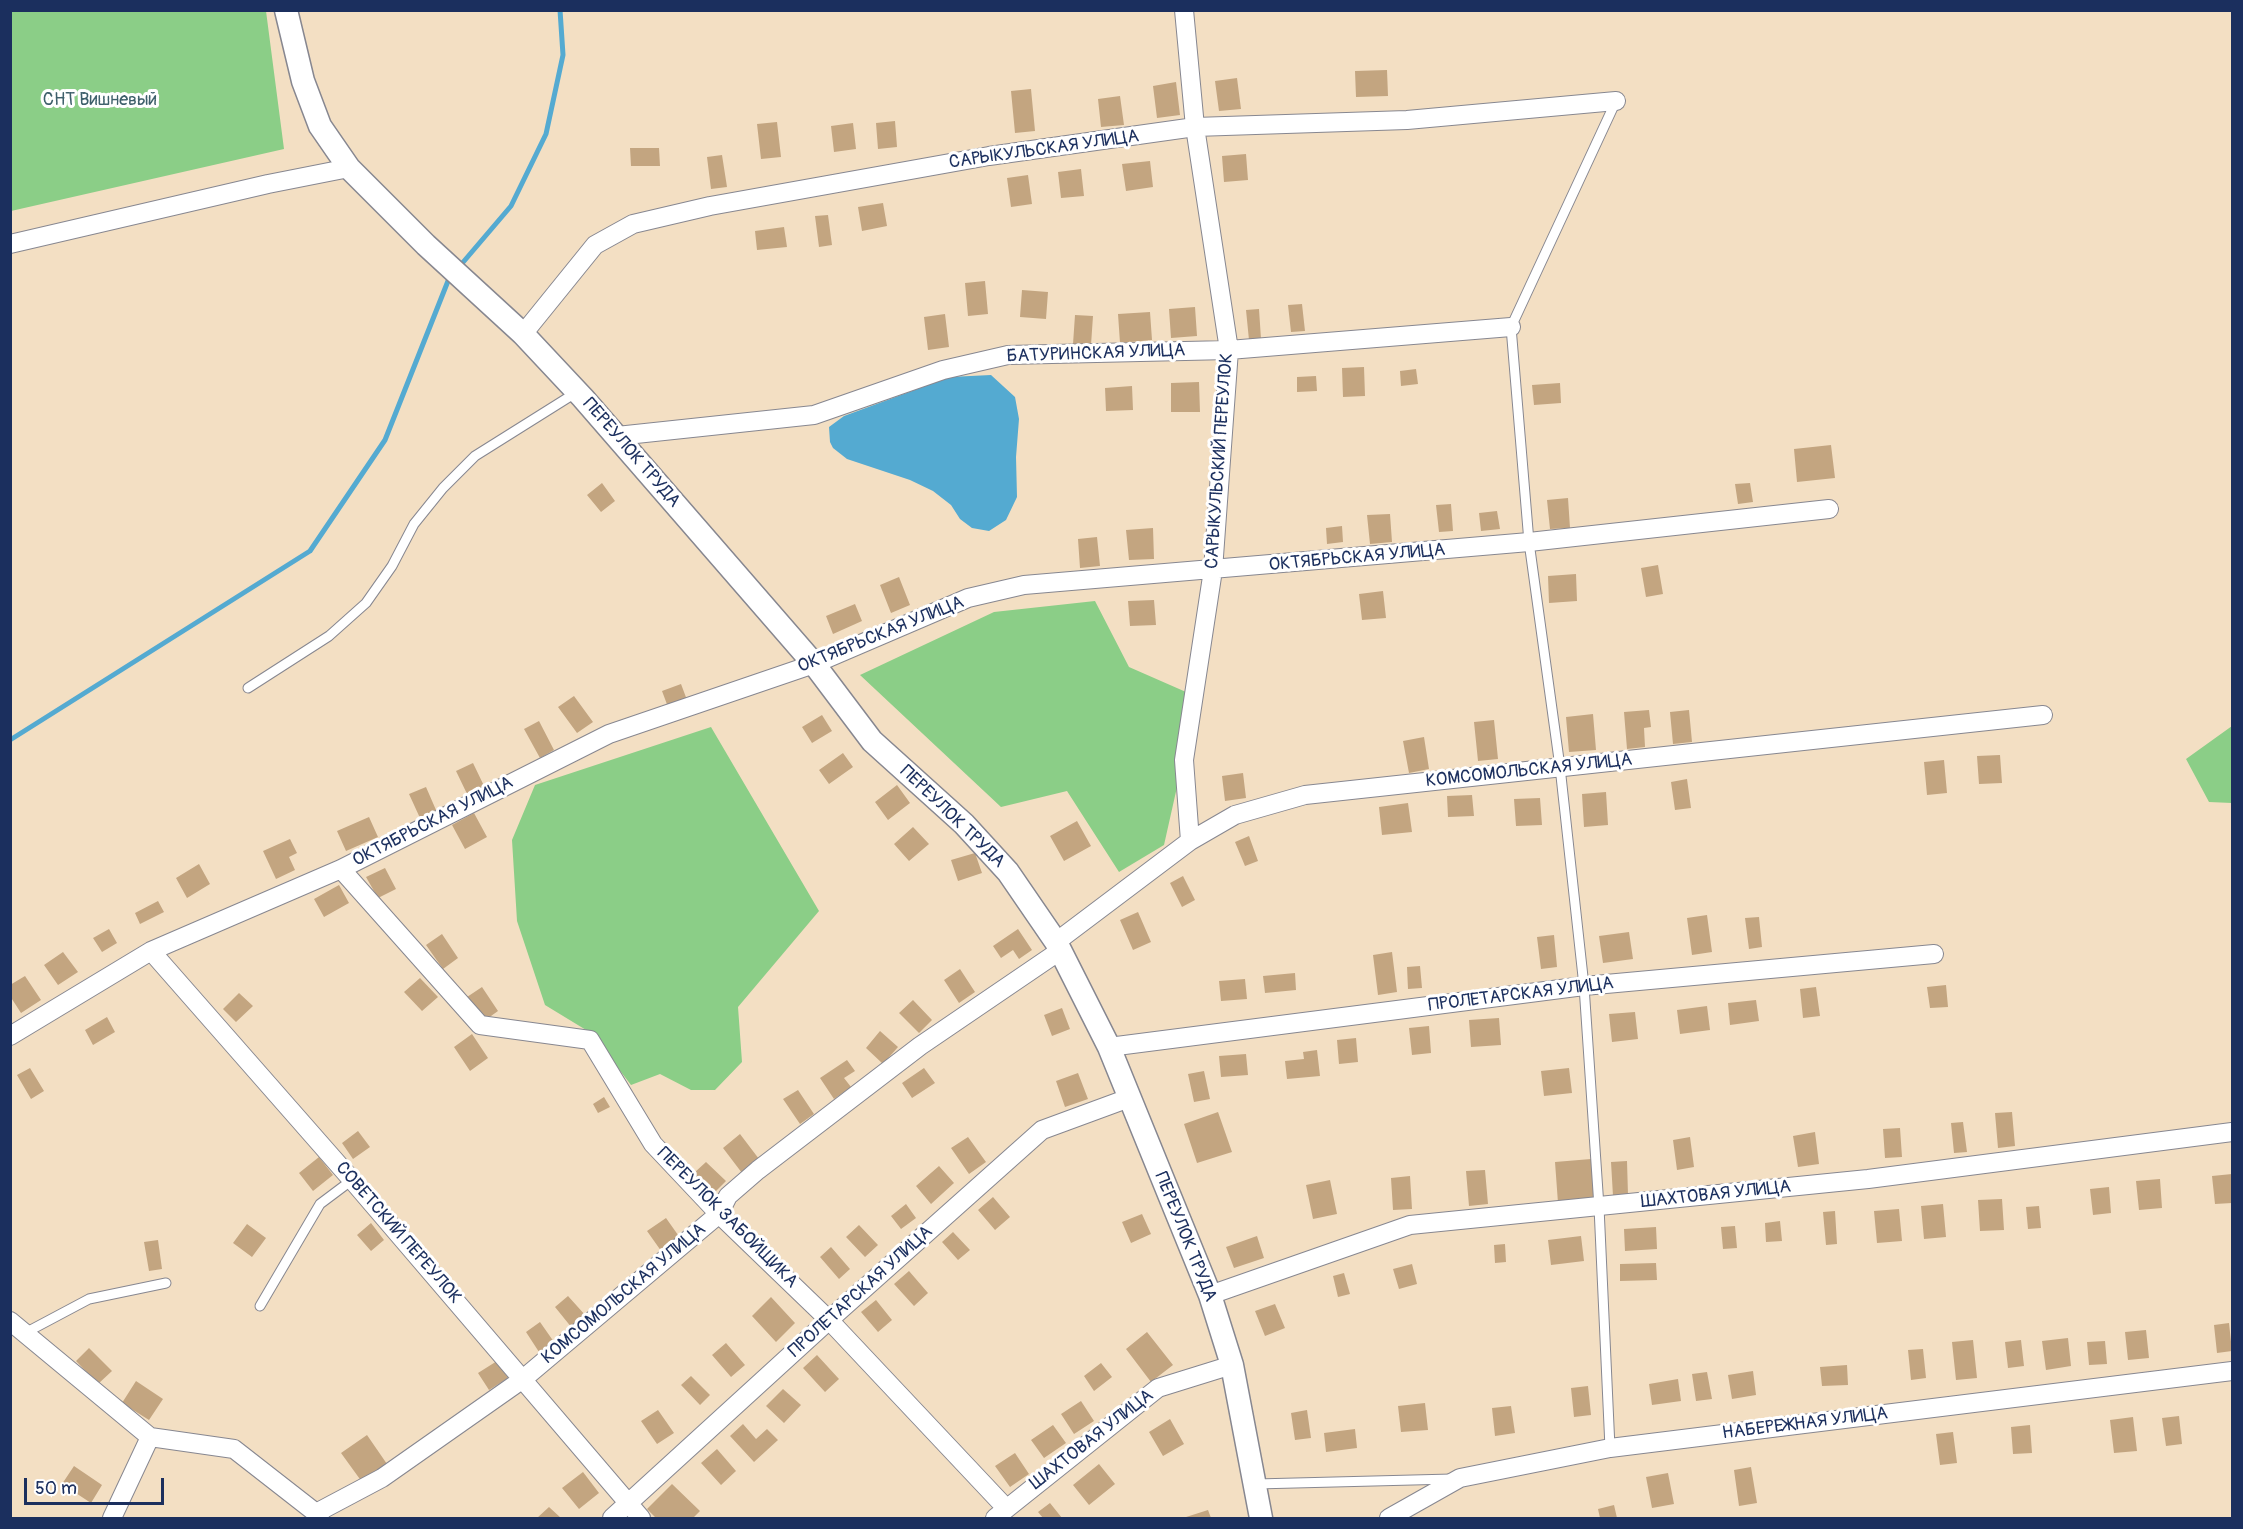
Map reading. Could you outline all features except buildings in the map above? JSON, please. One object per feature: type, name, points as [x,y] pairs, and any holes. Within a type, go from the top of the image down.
[{"type":"street","name":"ПЕРЕУЛОК ТРУДА","points":[[286,10],[303,81],[320,126],[349,168],[426,246],[523,334],[577,392],[814,664],[872,741],[964,824],[1008,872],[1059,946],[1109,1047],[1210,1295],[1232,1365],[1261,1518]]},
{"type":"street","name":"САРЫКУЛЬСКИЙ ПЕРЕУЛОК","points":[[1184,10],[1196,127],[1229,351],[1213,570],[1184,760],[1190,841]]},
{"type":"street","name":"САРЫКУЛЬСКАЯ УЛИЦА","points":[[523,334],[595,245],[633,224],[710,206],[989,156],[1196,127],[1407,120],[1616,101]]},
{"type":"street","points":[[10,244],[268,184],[349,168]]},
{"type":"street","name":"БАТУРИНСКАЯ УЛИЦА","points":[[617,436],[814,415],[943,370],[1008,355],[1229,351],[1511,327]]},
{"type":"street","name":"ОКТЯБРЬСКАЯ УЛИЦА","points":[[10,1036],[151,951],[341,869],[609,734],[814,664],[968,598],[1024,585],[1529,542],[1828,509]]},
{"type":"street","name":"КОМСОМОЛЬСКАЯ УЛИЦА","points":[[318,1516],[382,1478],[523,1379],[719,1214],[728,1196],[777,1155],[920,1046],[1059,946],[1190,841],[1235,815],[1305,795],[2043,715]]},
{"type":"street","name":"ПЕРЕУЛОК ЗАБОЙЩИКА","points":[[341,869],[480,1025],[590,1041],[653,1144],[719,1214],[829,1320],[1000,1513]]},
{"type":"street","name":"СОВЕТСКИЙ ПЕРЕУЛОК","points":[[151,951],[352,1180],[641,1518]]},
{"type":"street","name":"ПРОЛЕТАРСКАЯ УЛИЦА","points":[[1109,1047],[1584,986],[1934,954]]},
{"type":"street","name":"ПРОЛЕТАРСКАЯ УЛИЦА","points":[[612,1518],[1042,1130],[1129,1098]]},
{"type":"street","name":"ШАХТОВАЯ УЛИЦА","points":[[1210,1295],[1410,1225],[1868,1179],[2232,1132]]},
{"type":"street","points":[[10,1321],[150,1437],[234,1449],[318,1516]]},
{"type":"street","name":"ШАХТОВАЯ УЛИЦА","points":[[1000,1513],[1158,1389],[1232,1365]]},
{"type":"street","name":"НАБЕРЕЖНАЯ УЛИЦА","points":[[1389,1518],[1460,1478],[1610,1448],[2232,1371]]},
{"type":"street","points":[[112,1518],[150,1437]]},
{"type":"lane","points":[[1610,1448],[1599,1207],[1584,986],[1560,767],[1529,542],[1511,327],[1616,101]]},
{"type":"lane","points":[[248,688],[328,636],[366,603],[392,566],[414,524],[442,488],[475,456],[577,392]]},
{"type":"lane","points":[[260,1306],[320,1204],[352,1180]]},
{"type":"lane","points":[[25,1333],[89,1299],[166,1283]]},
{"type":"lane","points":[[1254,1484],[1460,1478]]},
{"type":"green space","name":"СНТ Вишневый","points":[[10,11],[266,11],[284,149],[11,211]]},
{"type":"green space","points":[[1095,601],[1129,667],[1186,692],[1177,787],[1164,845],[1119,872],[1067,791],[1001,807],[860,675],[994,612]]},
{"type":"green space","points":[[2232,726],[2232,803],[2209,802],[2186,759]]},
{"type":"green space","points":[[711,727],[819,911],[738,1007],[742,1062],[715,1090],[691,1090],[660,1074],[631,1085],[591,1033],[545,1005],[517,921],[512,840],[535,785]]},
{"type":"water","points":[[991,375],[1015,397],[1019,419],[1016,457],[1017,497],[1006,520],[989,531],[972,528],[960,519],[951,505],[933,491],[910,480],[847,459],[833,448],[830,442],[829,427],[844,416],[950,377]]},
{"type":"waterway","points":[[459,267],[511,206],[546,134],[563,55],[560,10]]},
{"type":"waterway","points":[[10,740],[310,551],[385,440],[451,277]]}]
